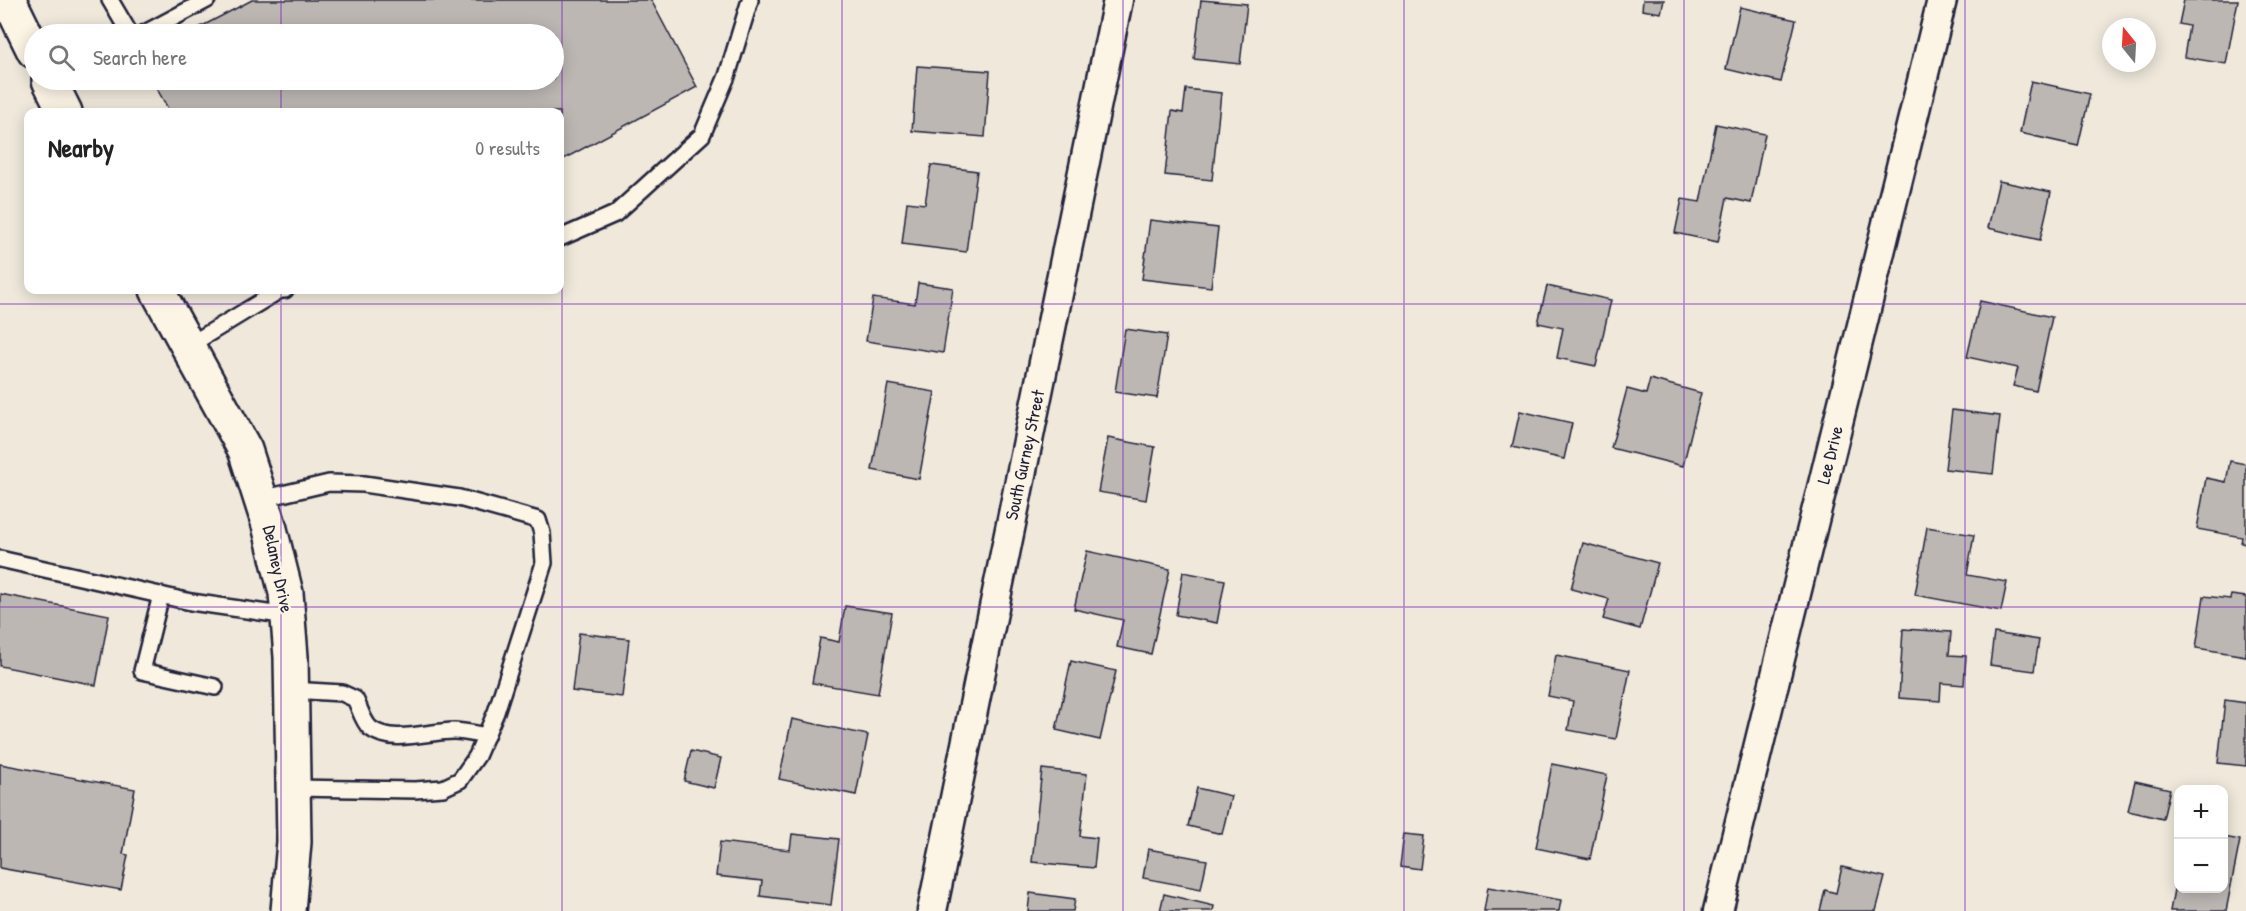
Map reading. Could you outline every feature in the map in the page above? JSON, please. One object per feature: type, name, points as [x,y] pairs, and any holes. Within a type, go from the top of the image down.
[{"type":"street","points":[[9,0],[24,31]]},
{"type":"street","name":"South Gurney Street","points":[[932,911],[1118,0]]},
{"type":"street","name":"Lee Drive","points":[[1718,911],[1942,0]]},
{"type":"street","name":"Delaney Drive","points":[[159,294],[245,450],[261,499],[286,593],[291,690],[294,842],[288,911]]},
{"type":"lane","points":[[110,0],[123,24]]},
{"type":"lane","points":[[162,24],[207,0]]},
{"type":"lane","points":[[564,236],[615,214],[702,135],[727,76],[750,0]]},
{"type":"lane","points":[[188,346],[273,294]]},
{"type":"lane","points":[[261,499],[329,483],[364,484],[459,498],[538,520],[542,532],[544,562],[496,712],[477,756],[460,780],[443,788],[415,790],[293,788]]},
{"type":"lane","points":[[0,559],[190,602],[288,616]]},
{"type":"lane","points":[[161,595],[142,671],[215,687]]},
{"type":"lane","points":[[291,690],[342,693],[355,699],[363,718],[371,729],[392,736],[420,736],[452,731],[486,736]]},
{"type":"building","points":[[252,0],[651,0],[697,87],[564,159],[564,108],[168,108],[158,90],[564,90],[564,24],[206,24]]},
{"type":"building","points":[[1201,0],[1247,4],[1240,64],[1194,59]]},
{"type":"building","points":[[1643,0],[1664,0],[1661,13],[1642,10]]},
{"type":"building","points":[[2184,0],[2238,0],[2226,64],[2184,57],[2189,26],[2179,24]]},
{"type":"building","points":[[1740,7],[1796,20],[1781,82],[1726,69]]},
{"type":"building","points":[[917,66],[990,71],[985,137],[912,131]]},
{"type":"building","points":[[2031,81],[2090,94],[2078,146],[2020,133]]},
{"type":"building","points":[[1186,89],[1221,93],[1212,180],[1165,175],[1172,111],[1183,113]]},
{"type":"building","points":[[1716,124],[1765,134],[1751,203],[1727,198],[1718,242],[1675,233],[1682,199],[1700,202]]},
{"type":"building","points":[[931,165],[977,171],[966,252],[902,244],[907,202],[925,204]]},
{"type":"building","points":[[1999,181],[2051,192],[2040,240],[1988,228]]},
{"type":"building","points":[[1150,220],[1218,228],[1211,287],[1142,279]]},
{"type":"building","points":[[918,283],[953,288],[943,353],[866,341],[873,298],[915,304]]},
{"type":"building","points":[[1547,286],[1611,300],[1596,366],[1557,358],[1563,328],[1538,323]]},
{"type":"building","points":[[1980,301],[2052,317],[2036,391],[2013,386],[2018,368],[1967,357]]},
{"type":"building","points":[[1125,329],[1167,335],[1157,398],[1115,392]]},
{"type":"building","points":[[1650,379],[1701,393],[1683,466],[1611,448],[1627,389],[1646,394]]},
{"type":"building","points":[[888,384],[935,392],[919,479],[872,470]]},
{"type":"building","points":[[1952,410],[2000,416],[1993,474],[1945,469]]},
{"type":"building","points":[[1520,411],[1572,423],[1564,459],[1512,447]]},
{"type":"building","points":[[1108,438],[1155,447],[1146,500],[1098,492]]},
{"type":"building","points":[[2230,461],[2246,464],[2246,544],[2241,543],[2242,537],[2197,529],[2206,478],[2226,482]]},
{"type":"building","points":[[1927,527],[1974,535],[1967,575],[2007,582],[2001,611],[1915,595]]},
{"type":"building","points":[[1583,543],[1658,563],[1640,629],[1603,619],[1609,599],[1571,589]]},
{"type":"building","points":[[1087,551],[1170,569],[1151,654],[1117,647],[1123,620],[1074,609]]},
{"type":"building","points":[[1183,572],[1225,580],[1217,623],[1176,615]]},
{"type":"building","points":[[0,594],[109,615],[96,685],[0,666]]},
{"type":"building","points":[[2231,595],[2246,597],[2246,656],[2196,648],[2204,596],[2230,599]]},
{"type":"building","points":[[845,606],[892,613],[878,694],[812,683],[820,638],[839,642]]},
{"type":"building","points":[[1903,629],[1951,632],[1949,655],[1966,656],[1964,685],[1941,683],[1940,701],[1899,698]]},
{"type":"building","points":[[579,633],[629,639],[622,697],[572,691]]},
{"type":"building","points":[[1994,633],[2039,640],[2034,671],[1990,665]]},
{"type":"building","points":[[1556,655],[1630,670],[1616,739],[1568,730],[1573,701],[1548,696]]},
{"type":"building","points":[[1071,661],[1116,671],[1100,740],[1056,730]]},
{"type":"building","points":[[2225,700],[2246,703],[2246,766],[2218,763]]},
{"type":"building","points":[[792,719],[868,735],[856,795],[779,779]]},
{"type":"building","points":[[691,751],[721,758],[714,788],[684,781]]},
{"type":"building","points":[[0,764],[135,789],[123,854],[128,855],[121,890],[0,868]]},
{"type":"building","points":[[1552,764],[1607,775],[1590,859],[1536,848]]},
{"type":"building","points":[[1042,769],[1087,774],[1080,836],[1097,838],[1094,868],[1032,862]]},
{"type":"building","points":[[2135,781],[2170,789],[2163,819],[2128,811]]},
{"type":"building","points":[[1197,788],[1231,796],[1222,834],[1188,826]]},
{"type":"building","points":[[792,834],[839,839],[831,905],[760,896],[762,881],[716,876],[720,842],[790,850]]},
{"type":"building","points":[[1404,834],[1424,836],[1420,869],[1400,866]]},
{"type":"building","points":[[2228,838],[2240,840],[2226,911],[2170,911],[2174,890],[2174,893],[2228,893]]},
{"type":"building","points":[[1148,849],[1207,860],[1201,889],[1143,878]]},
{"type":"building","points":[[1842,867],[1885,877],[1876,911],[1820,911],[1825,890],[1836,893]]},
{"type":"building","points":[[1488,887],[1561,900],[1559,911],[1484,911]]},
{"type":"building","points":[[1030,893],[1075,899],[1073,911],[1028,911]]},
{"type":"building","points":[[1164,894],[1214,906],[1213,911],[1160,911]]}]
